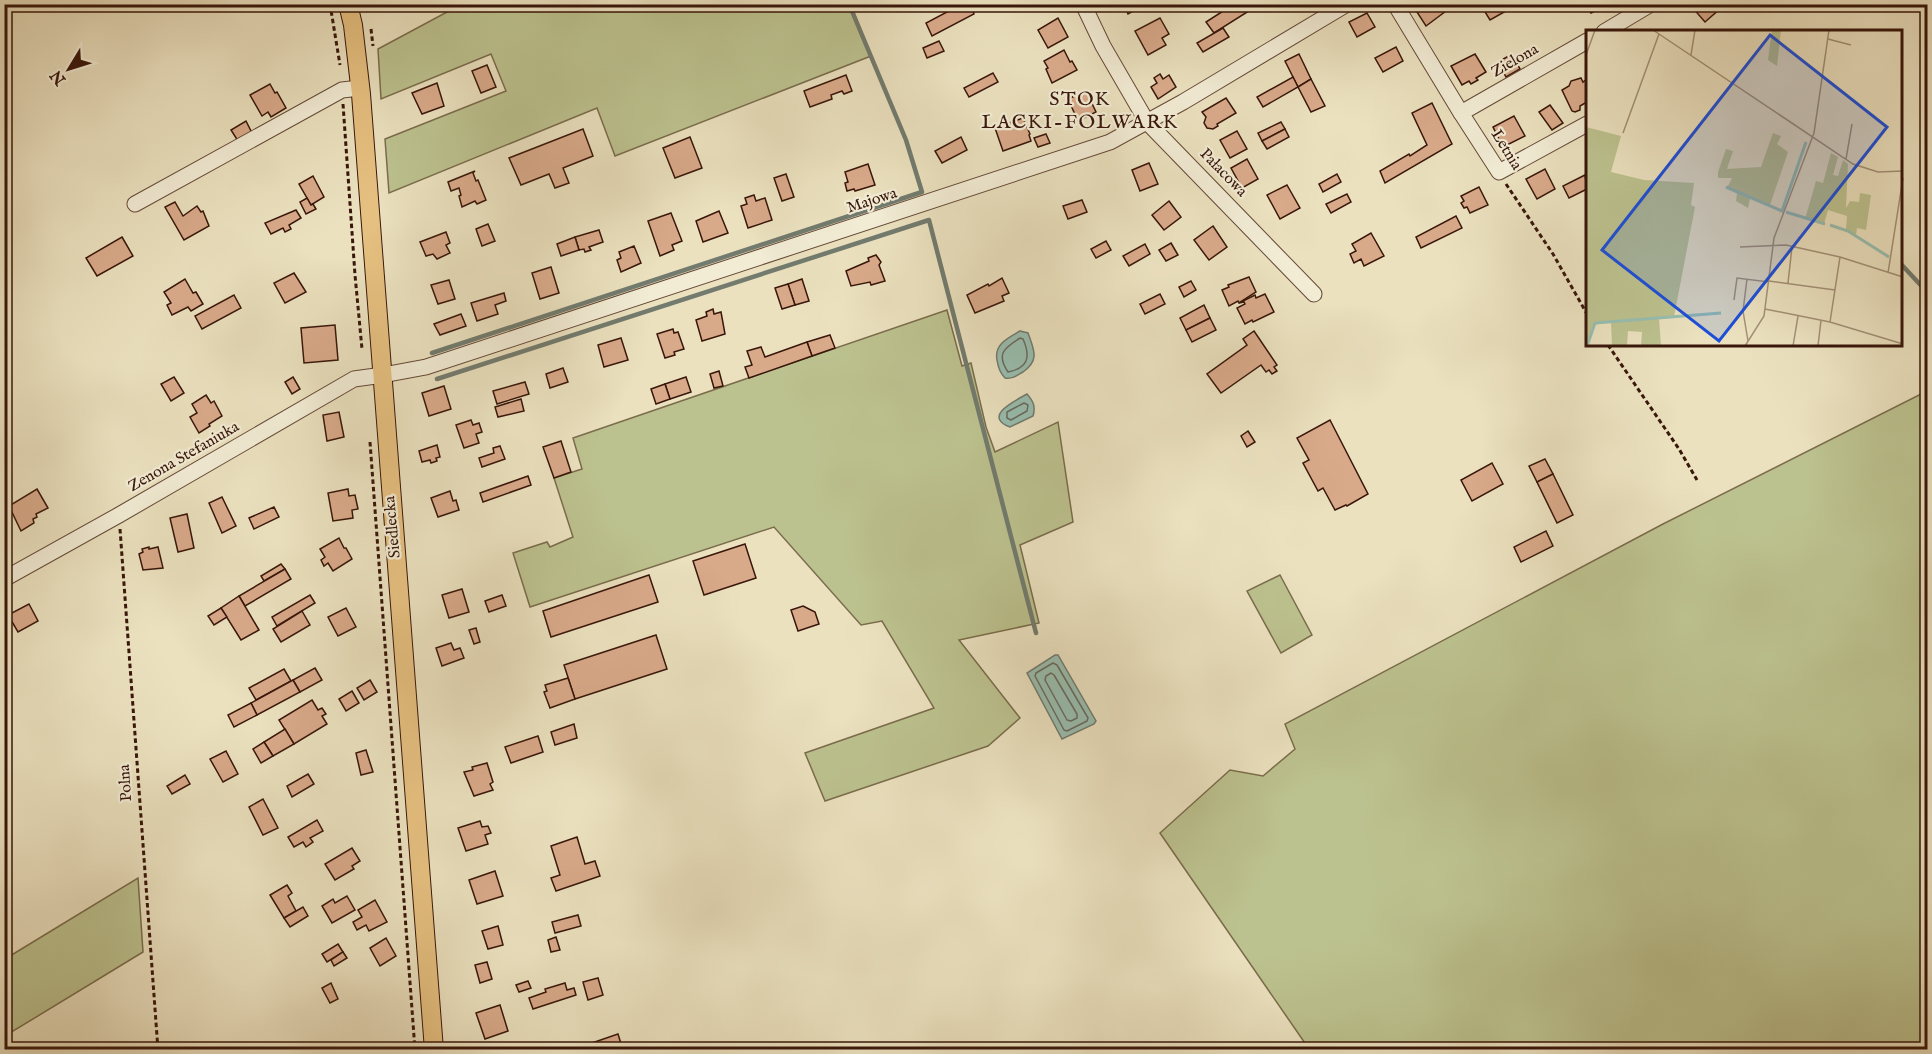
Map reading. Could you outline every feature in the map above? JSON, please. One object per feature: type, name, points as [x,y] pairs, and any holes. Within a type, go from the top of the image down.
[{"type":"main road","name":"Siedlecka","points":[[348,4],[353,24],[351,89],[374,376],[390,496],[410,722],[434,1050]]},
{"type":"street","name":"Pałacowa","points":[[1083,4],[1103,46],[1148,122],[1314,294]]},
{"type":"street","name":"Majowa","points":[[374,376],[426,367],[1110,142],[1148,122],[1347,4]]},
{"type":"street","name":"Letnia","points":[[1395,4],[1499,172]]},
{"type":"street","points":[[1607,30],[1651,4]]},
{"type":"street","name":"Zielona","points":[[1461,113],[1586,42]]},
{"type":"street","points":[[135,204],[351,89]]},
{"type":"street","points":[[1499,172],[1586,125]]},
{"type":"street","name":"Zenona Stefaniuka","points":[[4,579],[354,379],[374,376]]},
{"type":"path","points":[[330,4],[351,89],[355,275],[374,376]]},
{"type":"path","name":"Letnia","points":[[1499,172],[1552,254],[1586,312]]},
{"type":"path","points":[[1609,346],[1697,480]]},
{"type":"path","points":[[369,436],[415,1050]]},
{"type":"path","name":"Polna","points":[[119,515],[158,1050]]},
{"type":"green space","points":[[460,5],[851,5],[871,56],[615,156],[597,108],[389,193],[385,139],[506,91],[491,54],[381,99],[378,49]]},
{"type":"green space","points":[[947,310],[962,366],[971,363],[986,427],[995,452],[1058,422],[1073,522],[1020,545],[1039,623],[959,640],[1020,718],[988,746],[825,801],[805,753],[934,708],[882,621],[861,625],[774,527],[530,607],[513,553],[547,542],[550,547],[573,537],[554,478],[582,469],[573,438]]},
{"type":"green space","points":[[1927,391],[1927,1049],[1309,1049],[1160,833],[1230,770],[1263,776],[1295,749],[1285,724],[1663,524]]},
{"type":"green space","points":[[1280,575],[1312,635],[1281,653],[1247,591]]},
{"type":"green space","points":[[138,878],[143,952],[5,1036],[5,959]]},
{"type":"water","points":[[1020,331],[1028,333],[1034,350],[1034,359],[1023,372],[1012,378],[1005,378],[998,365],[998,350],[1003,342]]},
{"type":"water","points":[[1027,394],[1033,404],[1033,416],[1010,427],[1002,423],[999,418],[1004,409]]},
{"type":"water","points":[[1058,655],[1096,721],[1062,739],[1027,673]]},
{"type":"building","points":[[962,4],[970,4],[974,14],[932,36],[926,23]]},
{"type":"building","points":[[1124,4],[1146,4],[1128,14]]},
{"type":"building","points":[[1234,4],[1249,4],[1252,9],[1214,33],[1206,22]]},
{"type":"building","points":[[1421,4],[1448,4],[1450,8],[1426,26],[1415,9]]},
{"type":"building","points":[[1486,4],[1502,4],[1506,11],[1490,20],[1482,7]]},
{"type":"building","points":[[1586,4],[1610,4],[1591,13]]},
{"type":"building","points":[[1692,4],[1720,4],[1722,7],[1705,22],[1691,6]]},
{"type":"building","points":[[1367,13],[1375,27],[1357,37],[1349,22]]},
{"type":"building","points":[[1058,18],[1068,37],[1048,48],[1038,30]]},
{"type":"building","points":[[1160,18],[1169,34],[1162,38],[1166,45],[1148,55],[1135,31]]},
{"type":"building","points":[[1223,28],[1229,37],[1203,52],[1197,43]]},
{"type":"building","points":[[939,41],[944,51],[927,58],[923,48]]},
{"type":"building","points":[[1396,47],[1403,61],[1383,72],[1375,58]]},
{"type":"building","points":[[1064,50],[1077,70],[1052,83],[1044,61]]},
{"type":"building","points":[[1299,54],[1311,79],[1298,87],[1285,61]]},
{"type":"building","points":[[1475,54],[1486,72],[1471,84],[1469,81],[1462,85],[1451,66]]},
{"type":"building","points":[[1512,54],[1520,69],[1506,77],[1498,62]]},
{"type":"building","points":[[487,65],[496,87],[481,93],[472,71]]},
{"type":"building","points":[[993,73],[998,82],[969,97],[964,88]]},
{"type":"building","points":[[1160,74],[1163,79],[1169,75],[1176,87],[1158,99],[1151,87],[1157,83],[1154,78]]},
{"type":"building","points":[[846,75],[852,91],[844,94],[842,91],[831,95],[832,99],[810,107],[804,91]]},
{"type":"building","points":[[1293,77],[1298,87],[1263,107],[1257,97]]},
{"type":"building","points":[[1581,78],[1583,82],[1586,80],[1586,103],[1575,112],[1572,111],[1562,90],[1569,86],[1571,81]]},
{"type":"building","points":[[1311,79],[1325,106],[1311,112],[1298,87]]},
{"type":"building","points":[[437,83],[444,106],[422,114],[412,93]]},
{"type":"building","points":[[270,84],[286,108],[271,117],[268,112],[262,116],[250,95]]},
{"type":"building","points":[[1086,91],[1096,112],[1078,121],[1068,99]]},
{"type":"building","points":[[1226,98],[1236,113],[1217,124],[1218,126],[1213,129],[1207,128],[1204,123],[1206,117],[1202,112]]},
{"type":"building","points":[[1432,103],[1452,144],[1385,183],[1380,171],[1427,145],[1412,113]]},
{"type":"building","points":[[1550,105],[1563,123],[1552,130],[1539,112]]},
{"type":"building","points":[[1514,116],[1525,136],[1503,147],[1493,127]]},
{"type":"building","points":[[1023,118],[1031,141],[1003,151],[995,128]]},
{"type":"building","points":[[246,121],[252,133],[238,141],[231,130]]},
{"type":"building","points":[[1281,122],[1285,129],[1262,141],[1258,133]]},
{"type":"building","points":[[583,129],[593,156],[563,168],[569,183],[555,188],[549,174],[521,185],[509,158]]},
{"type":"building","points":[[1285,129],[1289,137],[1267,149],[1262,141]]},
{"type":"building","points":[[1237,131],[1247,149],[1230,158],[1220,140]]},
{"type":"building","points":[[1046,134],[1050,143],[1038,147],[1034,138]]},
{"type":"building","points":[[690,137],[702,168],[675,178],[663,148]]},
{"type":"building","points":[[961,137],[967,150],[942,163],[935,151]]},
{"type":"building","points":[[1247,159],[1258,179],[1242,188],[1231,168]]},
{"type":"building","points":[[1149,163],[1158,184],[1140,191],[1132,170]]},
{"type":"building","points":[[868,164],[875,185],[847,191],[845,183],[848,182],[845,172]]},
{"type":"building","points":[[1545,169],[1555,189],[1537,199],[1526,179]]},
{"type":"building","points":[[475,171],[473,173],[476,181],[478,180],[486,200],[477,204],[475,201],[462,207],[459,188],[451,191],[448,182]]},
{"type":"building","points":[[786,174],[794,197],[782,201],[774,178]]},
{"type":"building","points":[[1337,174],[1341,182],[1323,192],[1319,184]]},
{"type":"building","points":[[1585,175],[1586,190],[1569,198],[1563,186]]},
{"type":"building","points":[[313,176],[324,197],[311,205],[299,184]]},
{"type":"building","points":[[1287,185],[1300,208],[1280,219],[1267,195]]},
{"type":"building","points":[[1479,187],[1488,205],[1470,213],[1461,203],[1464,201],[1461,196]]},
{"type":"building","points":[[1347,194],[1351,202],[1331,213],[1326,204]]},
{"type":"building","points":[[754,195],[756,201],[765,198],[772,220],[748,228],[741,206],[747,204],[745,198]]},
{"type":"building","points":[[307,198],[316,209],[306,214],[300,202]]},
{"type":"building","points":[[1082,200],[1087,212],[1068,219],[1063,206]]},
{"type":"building","points":[[1169,201],[1181,217],[1164,230],[1152,215]]},
{"type":"building","points":[[175,202],[183,216],[197,206],[201,212],[203,211],[209,226],[184,240],[165,207]]},
{"type":"building","points":[[296,210],[301,218],[289,225],[291,229],[285,232],[283,228],[271,234],[265,223]]},
{"type":"building","points":[[719,211],[728,233],[703,242],[696,221]]},
{"type":"building","points":[[671,213],[682,241],[672,245],[674,250],[660,256],[648,221]]},
{"type":"building","points":[[1456,216],[1462,228],[1421,248],[1416,237]]},
{"type":"building","points":[[488,224],[495,241],[482,246],[476,229]]},
{"type":"building","points":[[1213,226],[1227,247],[1209,260],[1194,240]]},
{"type":"building","points":[[599,230],[603,242],[589,247],[591,250],[585,252],[584,249],[579,250],[575,237]]},
{"type":"building","points":[[446,232],[450,243],[446,245],[450,253],[437,259],[433,254],[426,256],[420,242]]},
{"type":"building","points":[[1371,233],[1384,256],[1364,266],[1361,259],[1354,263],[1350,254],[1356,251],[1352,244]]},
{"type":"building","points":[[122,237],[133,256],[97,276],[86,258]]},
{"type":"building","points":[[575,237],[579,250],[561,256],[557,244]]},
{"type":"building","points":[[1106,241],[1111,250],[1096,258],[1091,249]]},
{"type":"building","points":[[1171,243],[1178,255],[1166,261],[1159,250]]},
{"type":"building","points":[[1145,244],[1150,254],[1129,266],[1123,256]]},
{"type":"building","points":[[634,246],[641,263],[621,272],[617,260],[621,258],[619,252]]},
{"type":"building","points":[[876,255],[881,262],[879,265],[885,281],[871,285],[870,282],[851,286],[846,271],[869,261],[868,258]]},
{"type":"building","points":[[551,267],[559,293],[540,299],[532,273]]},
{"type":"building","points":[[294,273],[306,292],[285,303],[274,283]]},
{"type":"building","points":[[1249,277],[1256,292],[1239,303],[1238,301],[1229,306],[1222,290],[1229,287],[1228,285]]},
{"type":"building","points":[[1002,278],[1009,293],[1002,296],[1004,301],[975,313],[967,295]]},
{"type":"building","points":[[185,279],[203,304],[191,311],[188,307],[172,315],[167,305],[171,303],[164,292]]},
{"type":"building","points":[[802,279],[809,301],[795,305],[788,284]]},
{"type":"building","points":[[449,280],[455,299],[438,304],[431,285]]},
{"type":"building","points":[[1191,281],[1196,290],[1184,297],[1179,287]]},
{"type":"building","points":[[788,284],[795,305],[782,309],[775,288]]},
{"type":"building","points":[[504,293],[506,301],[495,305],[498,314],[477,321],[471,303]]},
{"type":"building","points":[[1160,294],[1165,304],[1145,314],[1140,304]]},
{"type":"building","points":[[1265,294],[1274,312],[1245,324],[1237,308],[1245,304],[1244,302],[1239,303],[1255,295],[1256,298]]},
{"type":"building","points":[[234,295],[241,308],[202,329],[195,316]]},
{"type":"building","points":[[1204,305],[1210,318],[1186,330],[1180,318]]},
{"type":"building","points":[[713,309],[714,314],[721,312],[725,334],[702,341],[696,320],[707,316],[706,312]]},
{"type":"building","points":[[461,314],[466,326],[440,335],[434,324]]},
{"type":"building","points":[[1210,318],[1216,330],[1192,342],[1186,330]]},
{"type":"building","points":[[335,325],[338,360],[304,363],[301,328]]},
{"type":"building","points":[[673,329],[674,333],[678,332],[684,349],[665,358],[657,334]]},
{"type":"building","points":[[1254,331],[1277,365],[1274,367],[1277,371],[1272,374],[1269,370],[1266,372],[1261,365],[1221,393],[1207,374],[1247,345],[1243,339]]},
{"type":"building","points":[[830,335],[835,348],[812,356],[807,342]]},
{"type":"building","points":[[621,338],[628,360],[604,367],[598,345]]},
{"type":"building","points":[[807,342],[812,356],[749,378],[745,367],[752,365],[747,351],[761,347],[765,357]]},
{"type":"building","points":[[563,368],[568,382],[550,388],[546,374]]},
{"type":"building","points":[[719,371],[723,386],[714,388],[710,374]]},
{"type":"building","points":[[174,377],[184,393],[171,401],[161,384]]},
{"type":"building","points":[[293,377],[300,389],[292,394],[285,382]]},
{"type":"building","points":[[686,377],[691,392],[670,399],[665,384]]},
{"type":"building","points":[[525,382],[529,394],[497,404],[493,391]]},
{"type":"building","points":[[665,384],[670,399],[656,404],[651,389]]},
{"type":"building","points":[[444,386],[451,409],[429,416],[422,393]]},
{"type":"building","points":[[206,395],[211,403],[214,401],[222,416],[199,433],[190,417],[197,413],[192,404]]},
{"type":"building","points":[[521,399],[524,411],[498,417],[495,407]]},
{"type":"building","points":[[339,412],[344,437],[327,441],[323,415]]},
{"type":"building","points":[[471,420],[473,425],[479,423],[482,432],[476,434],[479,443],[464,448],[456,425]]},
{"type":"building","points":[[1330,420],[1368,494],[1335,510],[1323,488],[1318,491],[1303,463],[1309,460],[1297,438]]},
{"type":"building","points":[[1248,431],[1255,442],[1247,447],[1241,436]]},
{"type":"building","points":[[561,441],[571,472],[554,478],[543,447]]},
{"type":"building","points":[[437,445],[440,457],[436,458],[437,461],[422,462],[419,451]]},
{"type":"building","points":[[500,446],[505,459],[482,467],[479,458],[494,453],[493,448]]},
{"type":"building","points":[[1545,459],[1553,474],[1537,482],[1529,466]]},
{"type":"building","points":[[1492,463],[1503,484],[1472,501],[1461,480]]},
{"type":"building","points":[[1553,474],[1573,515],[1557,523],[1537,482]]},
{"type":"building","points":[[528,476],[531,485],[483,502],[480,493]]},
{"type":"building","points":[[37,489],[48,508],[36,514],[37,517],[33,519],[34,523],[21,531],[9,506]]},
{"type":"building","points":[[348,489],[349,496],[355,495],[358,509],[352,510],[353,518],[333,521],[328,493]]},
{"type":"building","points":[[450,491],[459,510],[438,517],[431,498]]},
{"type":"building","points":[[222,497],[236,526],[222,533],[209,503]]},
{"type":"building","points":[[274,507],[279,517],[254,529],[249,518]]},
{"type":"building","points":[[187,514],[194,548],[178,552],[170,518]]},
{"type":"building","points":[[1546,531],[1553,546],[1521,562],[1514,547]]},
{"type":"building","points":[[339,538],[352,559],[333,571],[328,563],[324,566],[321,560],[325,557],[320,549]]},
{"type":"building","points":[[745,544],[756,578],[704,595],[693,561]]},
{"type":"building","points":[[149,547],[149,549],[158,547],[163,568],[143,570],[139,554],[143,552],[142,549]]},
{"type":"building","points":[[281,564],[285,569],[264,581],[261,576]]},
{"type":"building","points":[[285,569],[291,579],[245,606],[239,596]]},
{"type":"building","points":[[649,575],[658,602],[551,637],[543,611]]},
{"type":"building","points":[[462,589],[469,612],[449,618],[442,595]]},
{"type":"building","points":[[310,595],[315,603],[277,626],[272,617]]},
{"type":"building","points":[[502,595],[506,606],[489,612],[485,601]]},
{"type":"building","points":[[239,596],[259,630],[241,640],[221,608]]},
{"type":"building","points":[[29,604],[38,621],[18,632],[8,615]]},
{"type":"building","points":[[803,606],[815,612],[819,624],[798,631],[791,610]]},
{"type":"building","points":[[221,608],[227,617],[214,625],[208,616]]},
{"type":"building","points":[[346,608],[356,627],[338,636],[328,617]]},
{"type":"building","points":[[302,611],[310,625],[281,642],[273,629]]},
{"type":"building","points":[[476,628],[480,642],[474,644],[469,630]]},
{"type":"building","points":[[656,635],[667,669],[575,699],[564,665]]},
{"type":"building","points":[[451,643],[454,650],[460,648],[464,658],[442,666],[436,648]]},
{"type":"building","points":[[315,668],[322,680],[300,692],[293,680]]},
{"type":"building","points":[[284,669],[291,681],[256,700],[249,688]]},
{"type":"building","points":[[568,678],[575,699],[550,708],[544,692],[547,691],[545,685]]},
{"type":"building","points":[[293,680],[300,692],[257,715],[251,703]]},
{"type":"building","points":[[370,680],[377,692],[364,700],[357,688]]},
{"type":"building","points":[[352,691],[359,703],[346,711],[339,699]]},
{"type":"building","points":[[312,700],[318,710],[322,708],[326,714],[322,716],[327,724],[294,744],[279,720]]},
{"type":"building","points":[[251,703],[257,715],[234,727],[228,715]]},
{"type":"building","points":[[574,724],[577,738],[555,745],[551,732]]},
{"type":"building","points":[[285,729],[294,744],[273,756],[264,742]]},
{"type":"building","points":[[538,736],[543,752],[511,763],[505,747]]},
{"type":"building","points":[[264,742],[273,756],[261,763],[253,749]]},
{"type":"building","points":[[366,750],[373,772],[361,775],[356,753]]},
{"type":"building","points":[[226,751],[238,774],[223,782],[210,759]]},
{"type":"building","points":[[487,763],[493,790],[474,796],[464,772]]},
{"type":"building","points":[[308,774],[314,784],[292,797],[287,786]]},
{"type":"building","points":[[185,775],[190,784],[172,794],[167,786]]},
{"type":"building","points":[[263,799],[278,828],[263,835],[249,807]]},
{"type":"building","points":[[317,820],[323,831],[310,838],[313,842],[306,847],[303,842],[294,847],[288,837]]},
{"type":"building","points":[[480,821],[482,827],[488,826],[491,833],[485,835],[488,844],[466,851],[458,828]]},
{"type":"building","points":[[577,837],[585,864],[595,861],[600,876],[556,891],[551,878],[560,875],[551,846]]},
{"type":"building","points":[[352,848],[360,861],[352,866],[354,869],[335,880],[325,864]]},
{"type":"building","points":[[495,871],[503,896],[477,904],[469,880]]},
{"type":"building","points":[[287,885],[292,893],[288,896],[296,911],[284,918],[270,895]]},
{"type":"building","points":[[347,896],[355,910],[332,923],[322,906],[333,899],[335,903]]},
{"type":"building","points":[[375,900],[387,922],[369,931],[366,925],[357,930],[353,922],[362,917],[358,910]]},
{"type":"building","points":[[303,907],[308,916],[290,927],[284,918]]},
{"type":"building","points":[[578,915],[581,926],[555,933],[552,922]]},
{"type":"building","points":[[498,926],[503,945],[488,949],[482,931]]},
{"type":"building","points":[[556,937],[560,950],[551,952],[548,940]]},
{"type":"building","points":[[386,938],[396,956],[380,966],[370,948]]},
{"type":"building","points":[[338,944],[343,952],[327,962],[322,954]]},
{"type":"building","points":[[343,952],[347,958],[334,966],[331,960]]},
{"type":"building","points":[[487,962],[492,979],[480,983],[475,965]]},
{"type":"building","points":[[598,978],[603,995],[588,1000],[583,982]]},
{"type":"building","points":[[528,981],[531,988],[519,992],[516,985]]},
{"type":"building","points":[[331,983],[338,999],[330,1003],[322,988]]},
{"type":"building","points":[[565,983],[567,990],[574,988],[576,995],[533,1009],[529,998],[546,992],[545,989]]},
{"type":"building","points":[[500,1005],[508,1031],[485,1039],[476,1013]]},
{"type":"building","points":[[618,1034],[623,1050],[587,1050],[586,1045]]},
{"type":"waterway","points":[[432,353],[922,192],[906,140],[849,4]]},
{"type":"waterway","points":[[437,379],[929,220],[1036,633]]},
{"type":"waterway","points":[[1902,265],[1928,293]]},
{"type":"district","name":"STOK LACKI-FOLWARK","points":[[1080,110]]}]
